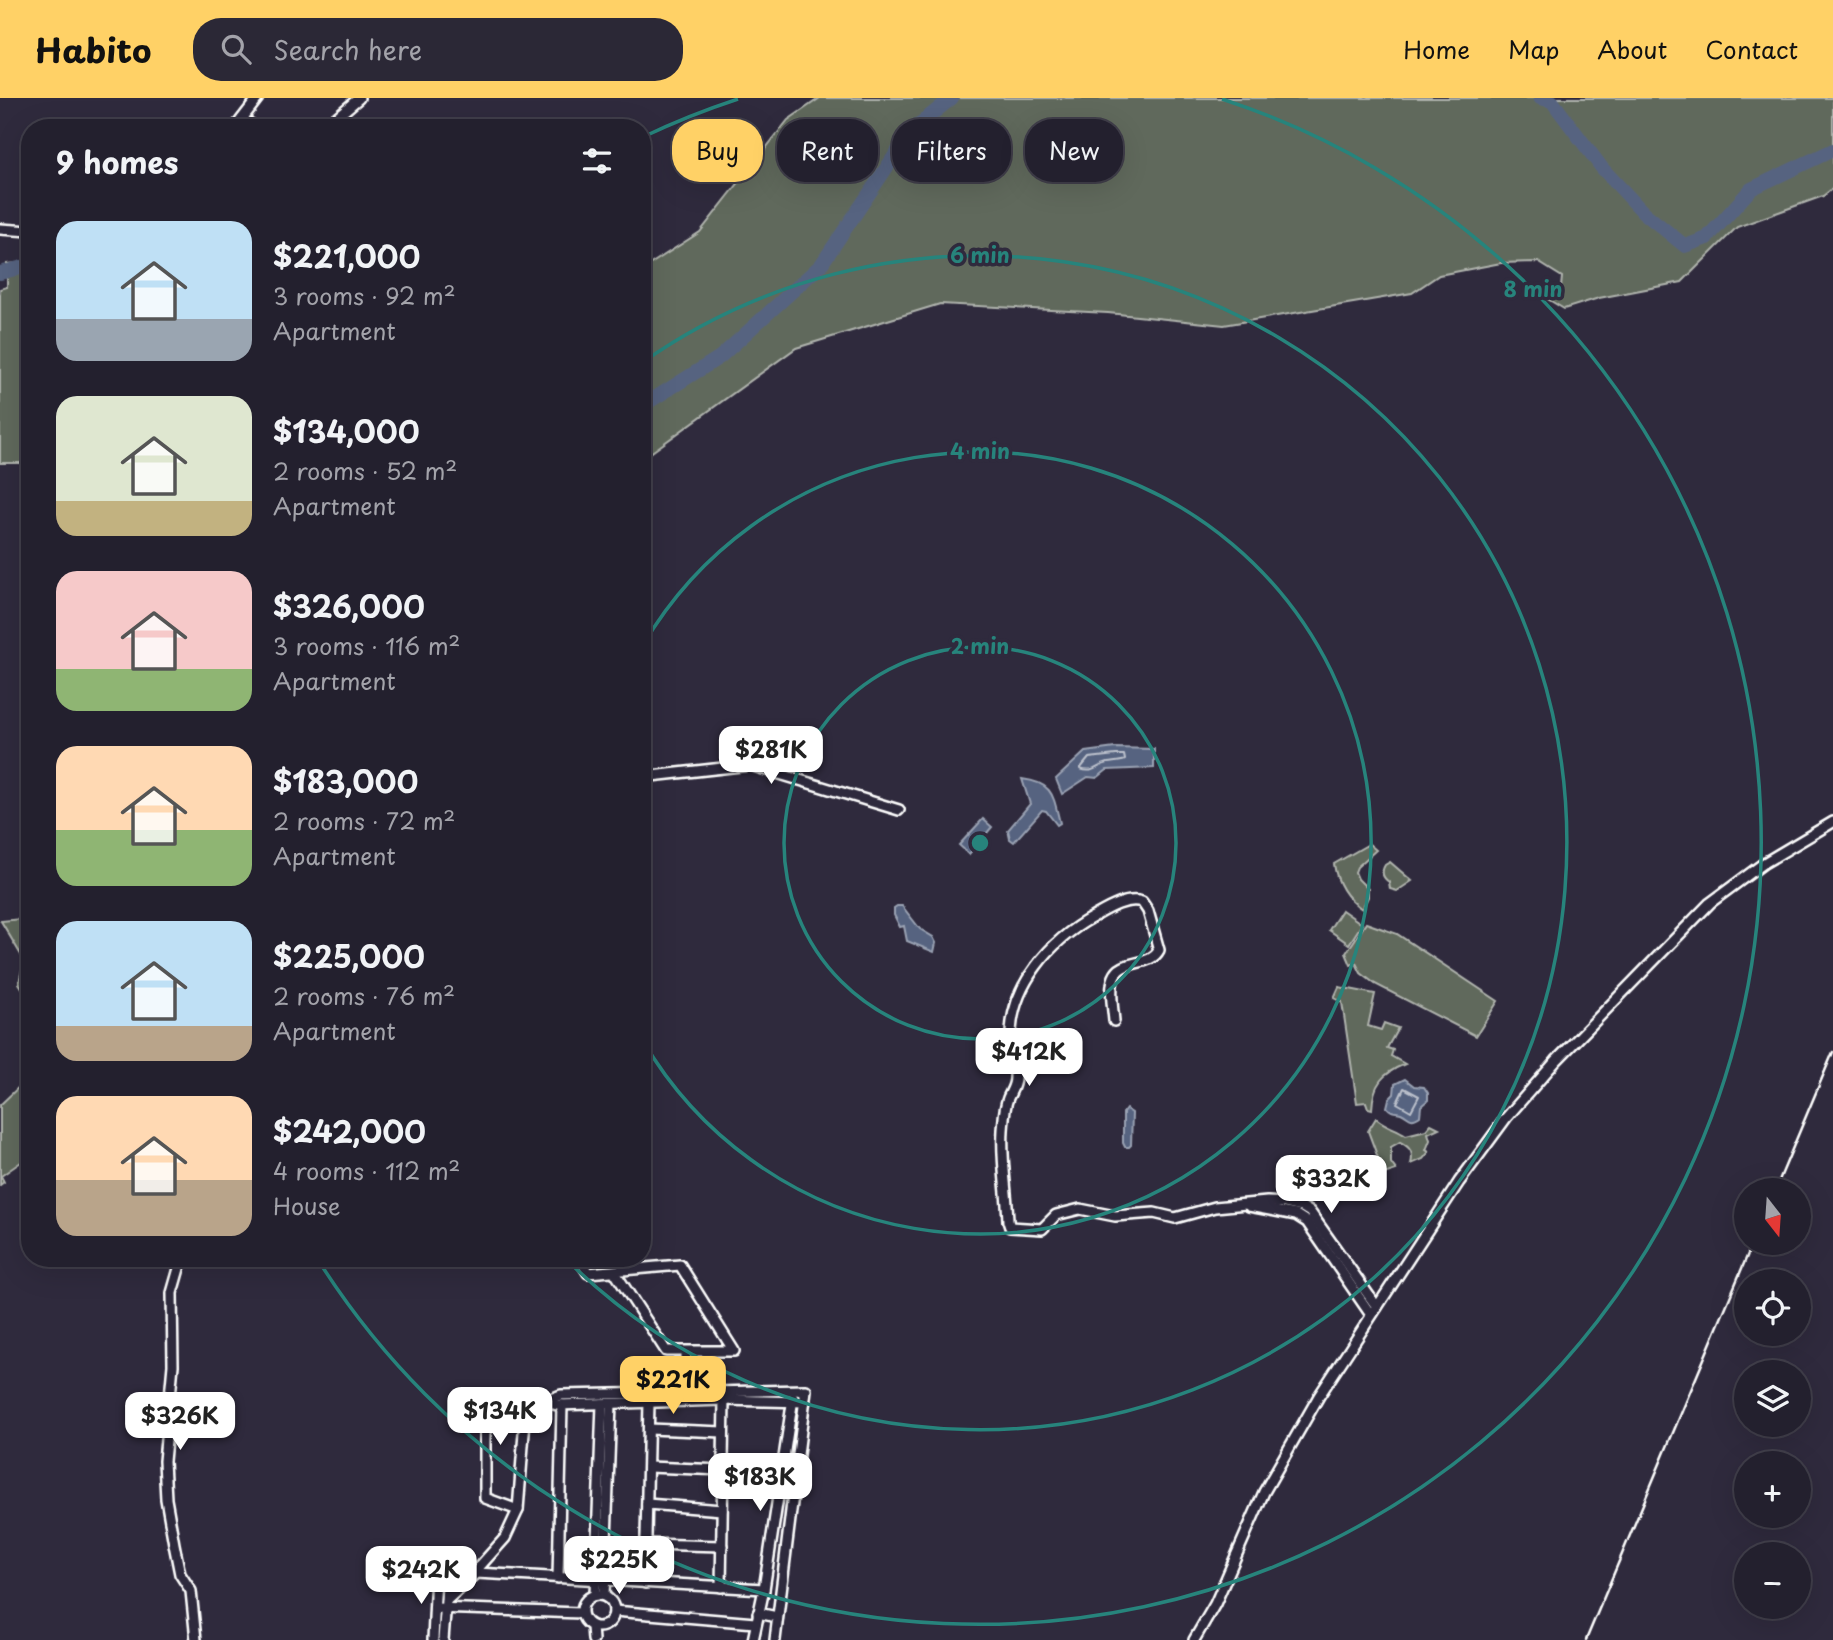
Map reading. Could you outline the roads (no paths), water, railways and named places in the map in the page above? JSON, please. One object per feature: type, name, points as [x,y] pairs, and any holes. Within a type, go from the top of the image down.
[{"type":"street","points":[[242,119],[258,98]]},
{"type":"street","points":[[334,119],[359,98]]},
{"type":"street","points":[[0,229],[21,231]]},
{"type":"street","points":[[651,777],[750,765],[899,810]]},
{"type":"street","points":[[1194,1640],[1215,1604],[1257,1506],[1278,1466],[1343,1357],[1459,1182],[1513,1110],[1556,1061],[1710,903],[1764,863],[1833,822]]},
{"type":"street","points":[[1114,1021],[1112,984],[1116,973],[1121,968],[1152,959],[1159,950],[1147,911],[1142,902],[1137,900],[1127,901],[1077,926],[1040,960],[1025,985],[1014,1014],[1012,1027],[1015,1080],[1007,1101],[1002,1133],[1010,1226],[1042,1229],[1056,1215],[1080,1209],[1121,1217],[1154,1213],[1175,1218],[1204,1209],[1243,1204],[1276,1206],[1307,1222],[1374,1311]]},
{"type":"street","points":[[584,1267],[588,1273],[680,1265],[734,1351],[666,1351],[614,1271]]},
{"type":"street","points":[[179,1267],[172,1293],[173,1364],[164,1461],[166,1499],[172,1533],[180,1574],[191,1591],[196,1640]]},
{"type":"street","points":[[685,1352],[686,1397]]},
{"type":"street","points":[[753,1640],[795,1390]]},
{"type":"street","points":[[546,1402],[562,1405],[606,1404],[806,1390],[775,1640]]},
{"type":"street","points":[[518,1510],[485,1498],[485,1432],[494,1421],[526,1407],[561,1395],[804,1402]]},
{"type":"street","points":[[721,1587],[724,1400]]},
{"type":"street","points":[[645,1583],[649,1402]]},
{"type":"street","points":[[599,1595],[606,1404]]},
{"type":"street","points":[[558,1578],[562,1405]]},
{"type":"street","points":[[447,1604],[505,1538],[518,1510],[526,1407]]},
{"type":"street","points":[[649,1429],[723,1432]]},
{"type":"street","points":[[648,1467],[723,1470]]},
{"type":"street","points":[[782,1471],[796,1473]]},
{"type":"street","points":[[647,1504],[722,1510]]},
{"type":"street","points":[[777,1505],[791,1507]]},
{"type":"street","points":[[771,1542],[786,1545]]},
{"type":"street","points":[[646,1544],[722,1546]]},
{"type":"street","points":[[373,1572],[448,1574],[443,1640]]},
{"type":"street","points":[[476,1573],[721,1587],[764,1585],[782,1581]]},
{"type":"street","points":[[433,1640],[436,1574]]},
{"type":"street","points":[[599,1595],[609,1599],[614,1611],[610,1622],[596,1627],[585,1622],[581,1613],[586,1600],[599,1595]]},
{"type":"street","points":[[435,1608],[447,1604],[581,1613]]},
{"type":"street","points":[[614,1611],[755,1623]]},
{"type":"street","points":[[758,1613],[778,1617]]},
{"type":"street","points":[[593,1640],[596,1627]]},
{"type":"street","points":[[596,1627],[601,1640]]},
{"type":"water","points":[[1115,748],[1154,749],[1154,768],[1107,770],[1097,778],[1088,777],[1062,794],[1056,779],[1085,752]]},
{"type":"water","points":[[1022,779],[1040,784],[1050,792],[1060,823],[1057,825],[1046,811],[1042,810],[1014,842],[1010,839],[1008,830],[1030,804]]},
{"type":"water","points":[[983,819],[992,827],[969,854],[959,845]]},
{"type":"water","points":[[902,906],[920,929],[933,937],[936,943],[934,952],[907,941],[904,926],[900,927],[894,915],[894,908]]},
{"type":"water","points":[[1405,1079],[1414,1086],[1424,1087],[1428,1093],[1428,1100],[1421,1106],[1420,1116],[1414,1119],[1387,1107],[1394,1094],[1395,1084]]},
{"type":"water","points":[[1126,1109],[1132,1113],[1129,1147],[1125,1147],[1123,1143],[1123,1113]]},
{"type":"waterway","points":[[651,400],[720,357],[821,265],[912,130],[952,98]]},
{"type":"waterway","points":[[1540,98],[1552,101],[1602,168],[1643,212],[1685,246],[1707,238],[1751,189],[1833,150]]},
{"type":"waterway","points":[[0,273],[21,267]]},
{"type":"railway","points":[[1780,1178],[1833,1052]]},
{"type":"railway","points":[[1586,1640],[1748,1255]]}]
